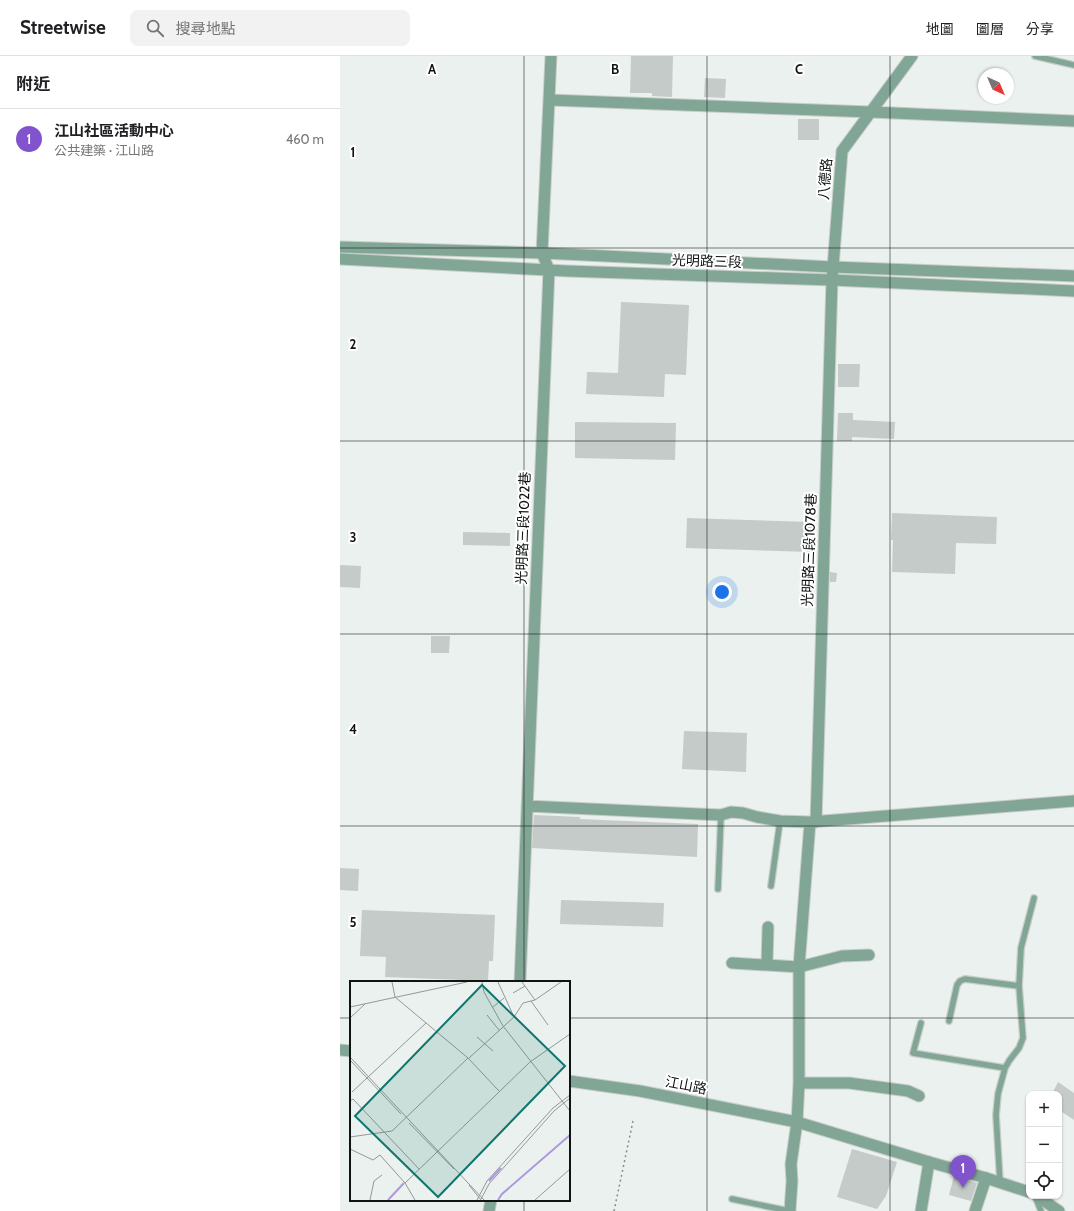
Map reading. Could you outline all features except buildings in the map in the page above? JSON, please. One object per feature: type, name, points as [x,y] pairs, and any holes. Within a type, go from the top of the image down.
[{"type":"street","points":[[542,253],[553,100],[551,56]]},
{"type":"street","name":"八德路","points":[[832,280],[842,151],[912,56]]},
{"type":"street","points":[[553,100],[1074,121]]},
{"type":"street","name":"光明路三段","points":[[340,247],[542,253],[833,267],[1074,276]]},
{"type":"street","name":"光明路三段1022巷","points":[[520,981],[548,270],[542,253]]},
{"type":"street","name":"光明路三段","points":[[340,259],[548,270],[832,280],[1074,291]]},
{"type":"street","name":"光明路三段1078巷","points":[[797,1122],[799,1083],[799,967],[813,822],[832,280]]},
{"type":"street","points":[[527,806],[721,815],[731,812],[780,821],[813,822],[1074,801]]},
{"type":"street","points":[[767,965],[768,927]]},
{"type":"street","points":[[732,963],[799,967],[842,956],[869,955]]},
{"type":"street","points":[[340,1050],[350,1052]]},
{"type":"street","name":"江山路","points":[[570,1081],[640,1091],[797,1122],[1026,1191]]},
{"type":"street","points":[[799,1083],[849,1083],[908,1091],[919,1096]]},
{"type":"street","points":[[789,1211],[792,1164],[797,1122]]},
{"type":"street","points":[[921,1211],[929,1162]]},
{"type":"street","points":[[975,1211],[986,1178]]},
{"type":"street","points":[[1041,1199],[1059,1211]]},
{"type":"street","points":[[489,1211],[491,1201]]},
{"type":"lane","points":[[1035,56],[1074,64]]},
{"type":"lane","points":[[718,889],[721,815]]},
{"type":"lane","points":[[770,886],[780,821]]},
{"type":"lane","points":[[1000,1182],[996,1115],[998,1094],[1008,1061],[1019,1048],[1023,1038],[1019,986],[1021,948],[1034,898]]},
{"type":"lane","points":[[949,1021],[957,985],[960,981],[965,979],[1019,986]]},
{"type":"lane","points":[[921,1023],[913,1052],[1005,1068]]},
{"type":"lane","points":[[1037,1199],[1041,1211]]},
{"type":"lane","points":[[732,1200],[789,1211]]},
{"type":"path","points":[[614,1211],[633,1121]]},
{"type":"place","name":"江山社區活動中心","points":[[963,1188]]}]
